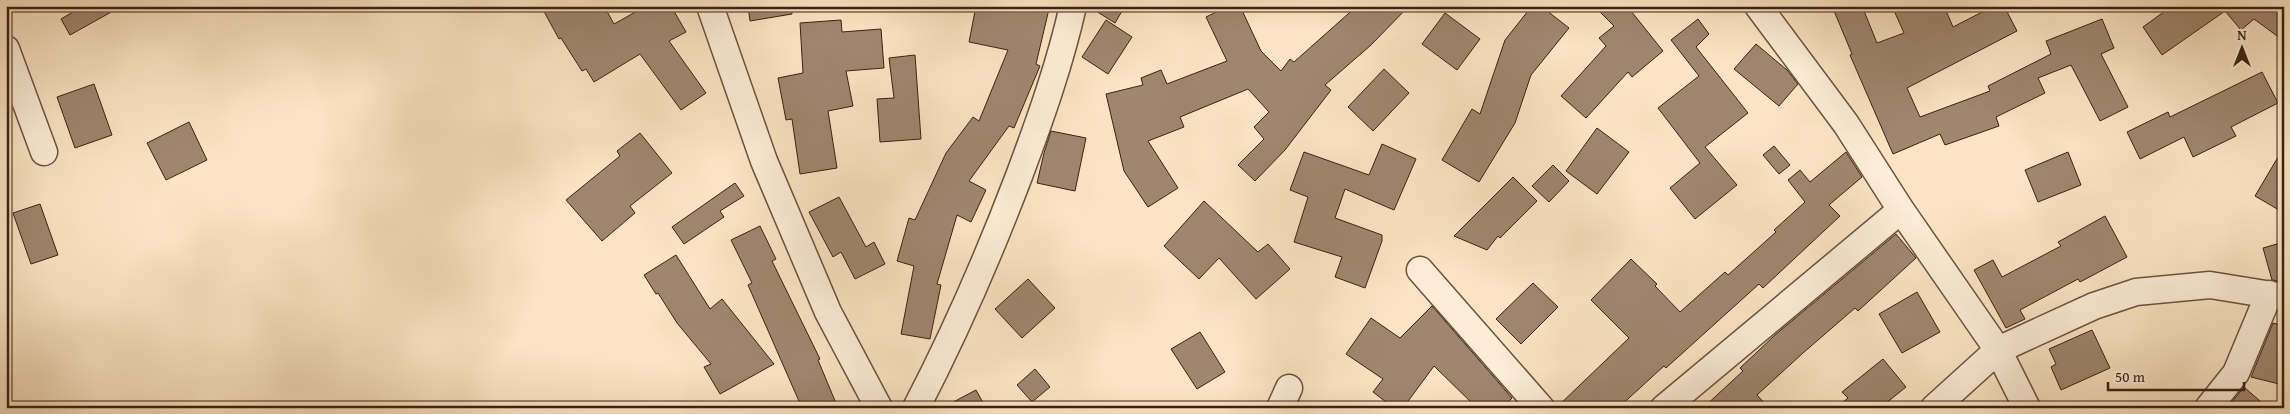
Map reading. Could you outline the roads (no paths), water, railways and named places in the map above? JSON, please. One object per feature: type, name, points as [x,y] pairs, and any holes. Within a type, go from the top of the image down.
[{"type":"street","points":[[710,6],[764,161],[828,312],[879,408]]},
{"type":"street","points":[[916,408],[936,369],[995,238],[1038,125],[1067,34],[1073,6]]},
{"type":"street","points":[[1758,6],[1774,17],[1901,210],[1998,350],[2027,408]]},
{"type":"street","points":[[6,49],[44,152]]},
{"type":"street","points":[[1664,408],[1901,210]]},
{"type":"street","points":[[1420,270],[1541,408]]},
{"type":"street","points":[[1934,408],[1998,350],[2094,306],[2136,292],[2210,285],[2276,296],[2236,373],[2208,408]]}]
